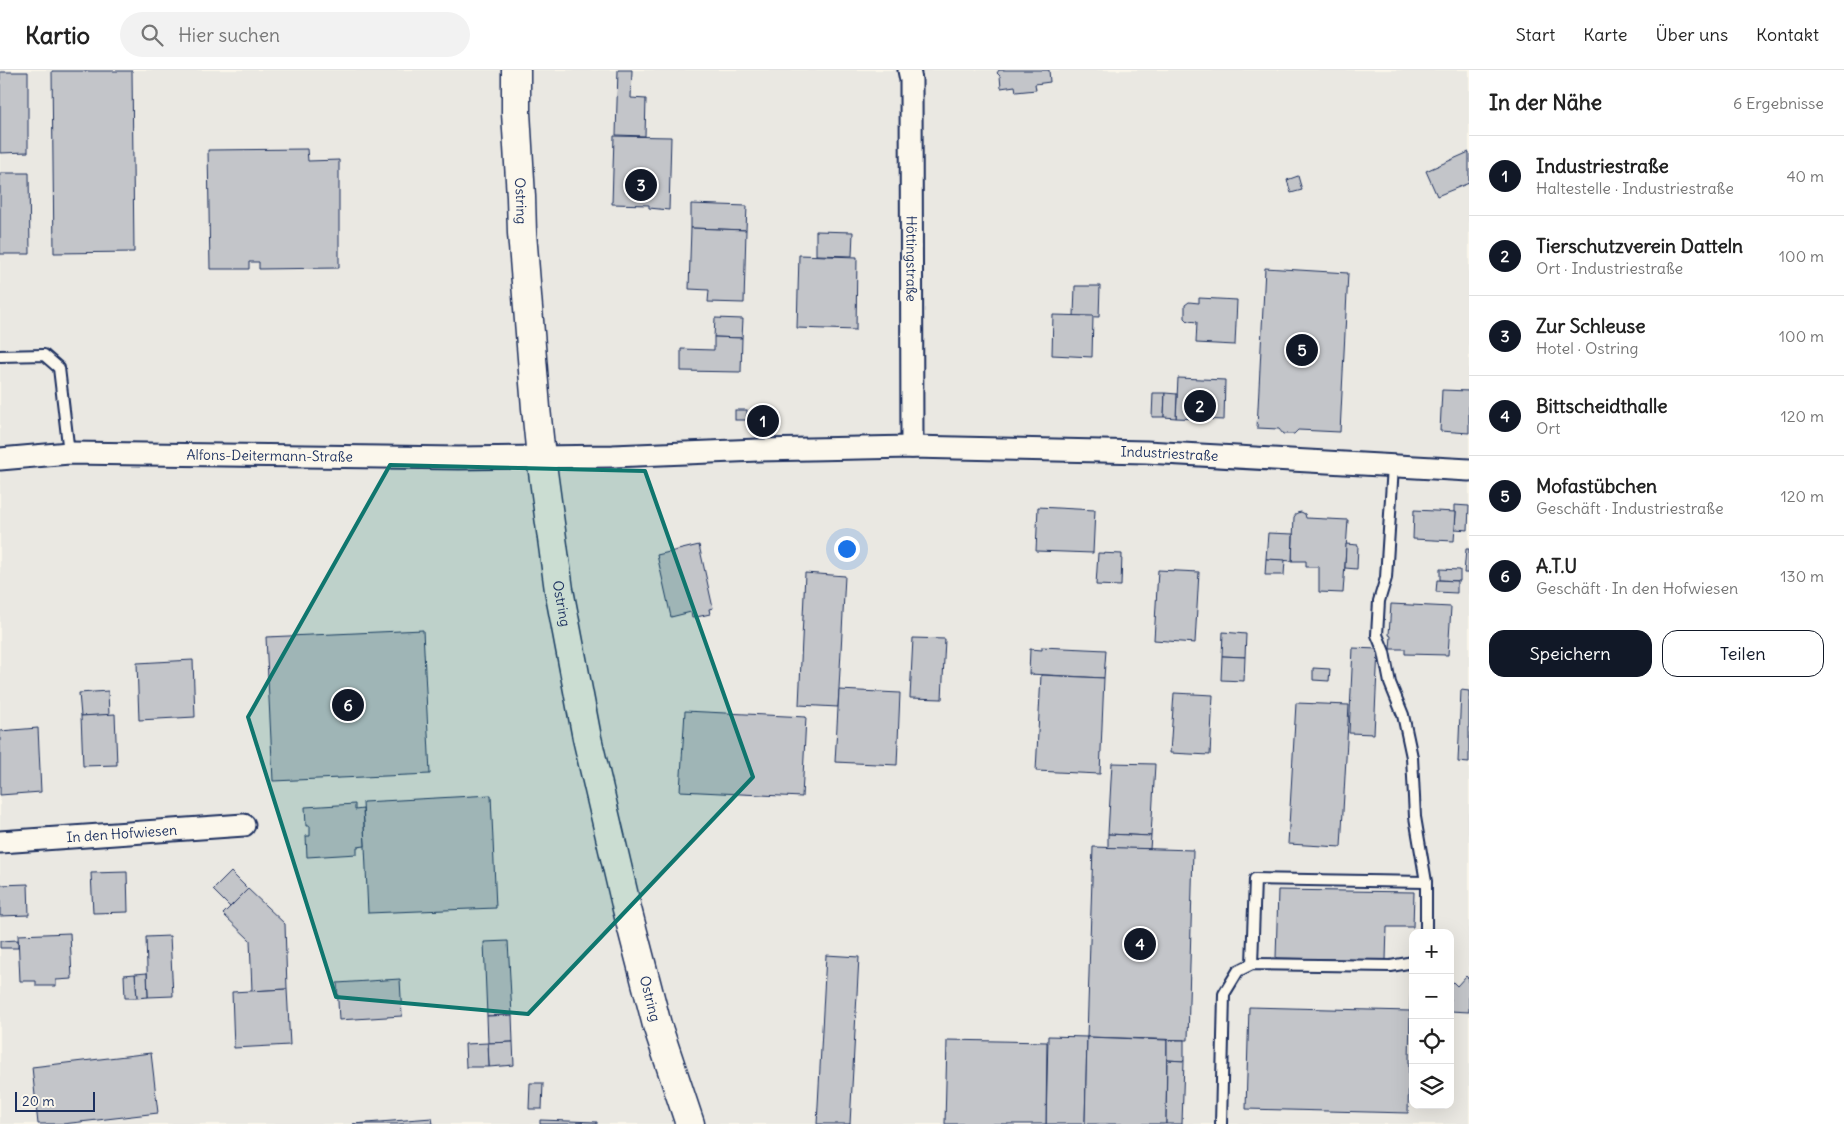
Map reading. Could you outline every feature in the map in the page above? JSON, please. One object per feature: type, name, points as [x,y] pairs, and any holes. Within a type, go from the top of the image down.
[{"type":"main road","name":"Ostring","points":[[516,70],[516,112],[522,233],[541,457],[562,609],[587,738],[627,909],[657,1025],[690,1124]]},
{"type":"street","name":"Höttingstraße","points":[[909,70],[911,100],[912,448]]},
{"type":"street","name":"Industriestraße","points":[[541,457],[912,448],[1146,452],[1469,470]]},
{"type":"street","name":"Alfons-Deitermann-Straße","points":[[0,459],[69,453],[400,458],[541,457]]},
{"type":"street","name":"In den Hofwiesen","points":[[0,842],[244,825]]},
{"type":"lane","points":[[0,356],[44,355],[59,368],[69,453]]},
{"type":"lane","points":[[1393,466],[1386,578],[1379,601],[1377,635],[1384,652],[1390,683],[1403,715],[1412,756],[1415,817],[1426,882],[1426,929]]},
{"type":"lane","points":[[1252,964],[1255,879],[1426,882]]},
{"type":"lane","points":[[1221,1124],[1224,994],[1238,971],[1252,964],[1391,966],[1409,963]]},
{"type":"highlighted area","points":[[390,465],[645,471],[753,777],[528,1014],[336,997],[248,717]]},
{"type":"shaded area","points":[[0,70],[1469,70],[1469,1124],[0,1124]]},
{"type":"building","points":[[618,70],[632,70],[631,98],[646,99],[645,136],[616,135]]},
{"type":"building","points":[[999,70],[1049,70],[1050,82],[1035,84],[1036,90],[1016,92],[1015,86],[1001,88],[1000,76],[997,73]]},
{"type":"building","points":[[52,71],[132,71],[134,252],[54,253]]},
{"type":"building","points":[[0,72],[28,72],[28,152],[0,153]]},
{"type":"building","points":[[614,136],[671,137],[669,210],[649,208],[649,205],[612,204]]},
{"type":"building","points":[[307,149],[308,161],[339,160],[339,268],[259,269],[259,262],[249,262],[249,269],[210,269],[208,150]]},
{"type":"building","points":[[1469,152],[1469,183],[1437,196],[1426,171]]},
{"type":"building","points":[[0,173],[29,173],[30,254],[0,254]]},
{"type":"building","points":[[1298,176],[1302,190],[1291,193],[1287,180]]},
{"type":"building","points":[[691,204],[747,206],[746,230],[691,228]]},
{"type":"building","points":[[691,228],[746,230],[744,303],[708,302],[709,290],[689,289]]},
{"type":"building","points":[[816,231],[853,232],[852,256],[816,255]]},
{"type":"building","points":[[799,255],[857,257],[856,330],[797,328]]},
{"type":"building","points":[[1265,268],[1348,273],[1340,432],[1298,430],[1294,434],[1283,434],[1279,429],[1257,428]]},
{"type":"building","points":[[1075,286],[1100,286],[1099,317],[1074,316]]},
{"type":"building","points":[[1199,298],[1237,300],[1235,345],[1196,343],[1197,322],[1188,321],[1185,318],[1185,305],[1189,302],[1199,303]]},
{"type":"building","points":[[1053,315],[1093,316],[1092,357],[1052,355]]},
{"type":"building","points":[[715,318],[743,319],[742,338],[714,337]]},
{"type":"building","points":[[714,337],[742,338],[741,372],[681,371],[681,349],[714,350]]},
{"type":"building","points":[[1178,378],[1225,380],[1224,420],[1176,418]]},
{"type":"building","points":[[1442,390],[1469,391],[1469,433],[1440,431]]},
{"type":"building","points":[[1153,393],[1165,393],[1164,417],[1152,417]]},
{"type":"building","points":[[1165,393],[1177,394],[1176,418],[1164,417]]},
{"type":"building","points":[[735,410],[747,410],[747,420],[735,420]]},
{"type":"building","points":[[1454,505],[1469,506],[1468,530],[1455,529],[1456,512],[1454,512]]},
{"type":"building","points":[[1038,507],[1095,510],[1093,553],[1036,551]]},
{"type":"building","points":[[1414,510],[1456,512],[1454,541],[1413,539]]},
{"type":"building","points":[[1297,513],[1305,514],[1306,518],[1348,520],[1343,593],[1319,592],[1319,567],[1306,567],[1306,561],[1292,561],[1294,517]]},
{"type":"building","points":[[1268,533],[1293,534],[1292,561],[1266,559]]},
{"type":"building","points":[[1346,544],[1358,545],[1357,569],[1345,568]]},
{"type":"building","points":[[699,545],[713,608],[709,609],[710,614],[692,618],[691,612],[671,617],[657,555]]},
{"type":"building","points":[[1466,549],[1469,549],[1469,573],[1464,573]]},
{"type":"building","points":[[1098,553],[1122,554],[1121,586],[1096,585]]},
{"type":"building","points":[[1266,559],[1285,560],[1284,575],[1265,575]]},
{"type":"building","points":[[1440,569],[1460,570],[1460,581],[1440,580]]},
{"type":"building","points":[[1158,570],[1199,572],[1195,643],[1154,640]]},
{"type":"building","points":[[805,573],[845,576],[838,707],[799,705]]},
{"type":"building","points":[[1437,580],[1457,581],[1457,593],[1436,592]]},
{"type":"building","points":[[1391,604],[1451,607],[1448,655],[1405,654],[1405,649],[1390,649]]},
{"type":"building","points":[[423,630],[430,774],[273,781],[266,637]]},
{"type":"building","points":[[1223,632],[1246,634],[1245,657],[1222,656]]},
{"type":"building","points":[[913,638],[945,639],[942,699],[910,698]]},
{"type":"building","points":[[1042,647],[1106,650],[1104,678],[1029,674],[1030,649],[1042,650]]},
{"type":"building","points":[[1353,648],[1378,649],[1374,734],[1349,733]]},
{"type":"building","points":[[1222,656],[1245,657],[1244,681],[1221,680]]},
{"type":"building","points":[[193,660],[195,717],[139,720],[137,663]]},
{"type":"building","points":[[1313,668],[1330,669],[1329,681],[1313,680]]},
{"type":"building","points":[[1041,675],[1104,678],[1100,774],[1036,771]]},
{"type":"building","points":[[839,690],[900,693],[897,765],[835,762]]},
{"type":"building","points":[[1461,690],[1469,691],[1469,763],[1458,762]]},
{"type":"building","points":[[108,691],[109,715],[81,716],[79,693]]},
{"type":"building","points":[[1174,693],[1213,695],[1210,755],[1170,753]]},
{"type":"building","points":[[1296,703],[1349,705],[1341,847],[1288,844]]},
{"type":"building","points":[[685,711],[806,717],[802,797],[680,791]]},
{"type":"building","points":[[115,714],[117,765],[83,766],[81,716]]},
{"type":"building","points":[[38,728],[41,792],[0,795],[0,731]]},
{"type":"building","points":[[1112,763],[1155,764],[1151,836],[1108,834]]},
{"type":"building","points":[[491,795],[496,908],[368,913],[363,802]]},
{"type":"building","points":[[355,804],[355,810],[363,809],[365,846],[357,847],[357,854],[307,857],[306,836],[310,836],[310,826],[306,826],[305,807]]},
{"type":"building","points":[[1108,834],[1151,836],[1150,849],[1108,848]]},
{"type":"building","points":[[1093,847],[1193,850],[1188,1040],[1087,1037]]},
{"type":"building","points":[[127,872],[128,912],[93,913],[91,873]]},
{"type":"building","points":[[231,872],[248,889],[230,907],[213,890]]},
{"type":"building","points":[[28,884],[29,915],[0,916],[0,885]]},
{"type":"building","points":[[248,889],[285,924],[287,989],[252,991],[250,940],[223,914]]},
{"type":"building","points":[[1278,890],[1414,892],[1413,927],[1387,927],[1386,960],[1276,958]]},
{"type":"building","points":[[70,933],[72,979],[56,980],[56,986],[36,986],[36,981],[20,981],[18,935]]},
{"type":"building","points":[[170,936],[173,996],[148,997],[146,937]]},
{"type":"building","points":[[18,940],[18,948],[0,948],[0,941]]},
{"type":"building","points":[[508,941],[512,1015],[487,1016],[484,942]]},
{"type":"building","points":[[826,955],[859,957],[850,1124],[817,1124]]},
{"type":"building","points":[[147,973],[148,997],[137,998],[135,974]]},
{"type":"building","points":[[135,974],[137,998],[125,998],[124,975]]},
{"type":"building","points":[[1466,976],[1469,979],[1469,1012],[1454,1011],[1454,983],[1457,986]]},
{"type":"building","points":[[400,979],[402,1016],[339,1020],[337,983]]},
{"type":"building","points":[[287,989],[290,1045],[234,1048],[232,992]]},
{"type":"building","points":[[1249,1007],[1409,1011],[1408,1113],[1246,1109]]},
{"type":"building","points":[[512,1015],[513,1042],[488,1043],[487,1016]]},
{"type":"building","points":[[1048,1036],[1087,1037],[1085,1124],[1046,1124]]},
{"type":"building","points":[[1087,1037],[1167,1040],[1166,1124],[1085,1124]]},
{"type":"building","points":[[947,1040],[1047,1042],[1046,1124],[945,1124]]},
{"type":"building","points":[[1167,1040],[1184,1040],[1184,1061],[1167,1060]]},
{"type":"building","points":[[513,1042],[514,1065],[489,1067],[488,1043]]},
{"type":"building","points":[[488,1043],[489,1067],[466,1067],[465,1044]]},
{"type":"building","points":[[151,1053],[158,1113],[63,1124],[38,1124],[32,1067]]},
{"type":"building","points":[[1167,1060],[1184,1061],[1182,1124],[1166,1124]]},
{"type":"building","points":[[530,1083],[543,1083],[542,1109],[529,1109]]},
{"type":"building","points":[[432,1118],[433,1124],[353,1124]]},
{"type":"building","points":[[540,1120],[597,1122],[597,1124],[540,1124]]},
{"type":"place","name":"Zur Schleuse","points":[[641,185]]},
{"type":"place","name":"Mofastübchen","points":[[1302,350]]},
{"type":"place","name":"Tierschutzverein Datteln","points":[[1200,406]]},
{"type":"place","name":"Industriestraße","points":[[763,421]]},
{"type":"place","name":"A.T.U","points":[[348,705]]},
{"type":"place","name":"Bittscheidthalle","points":[[1140,944]]}]
